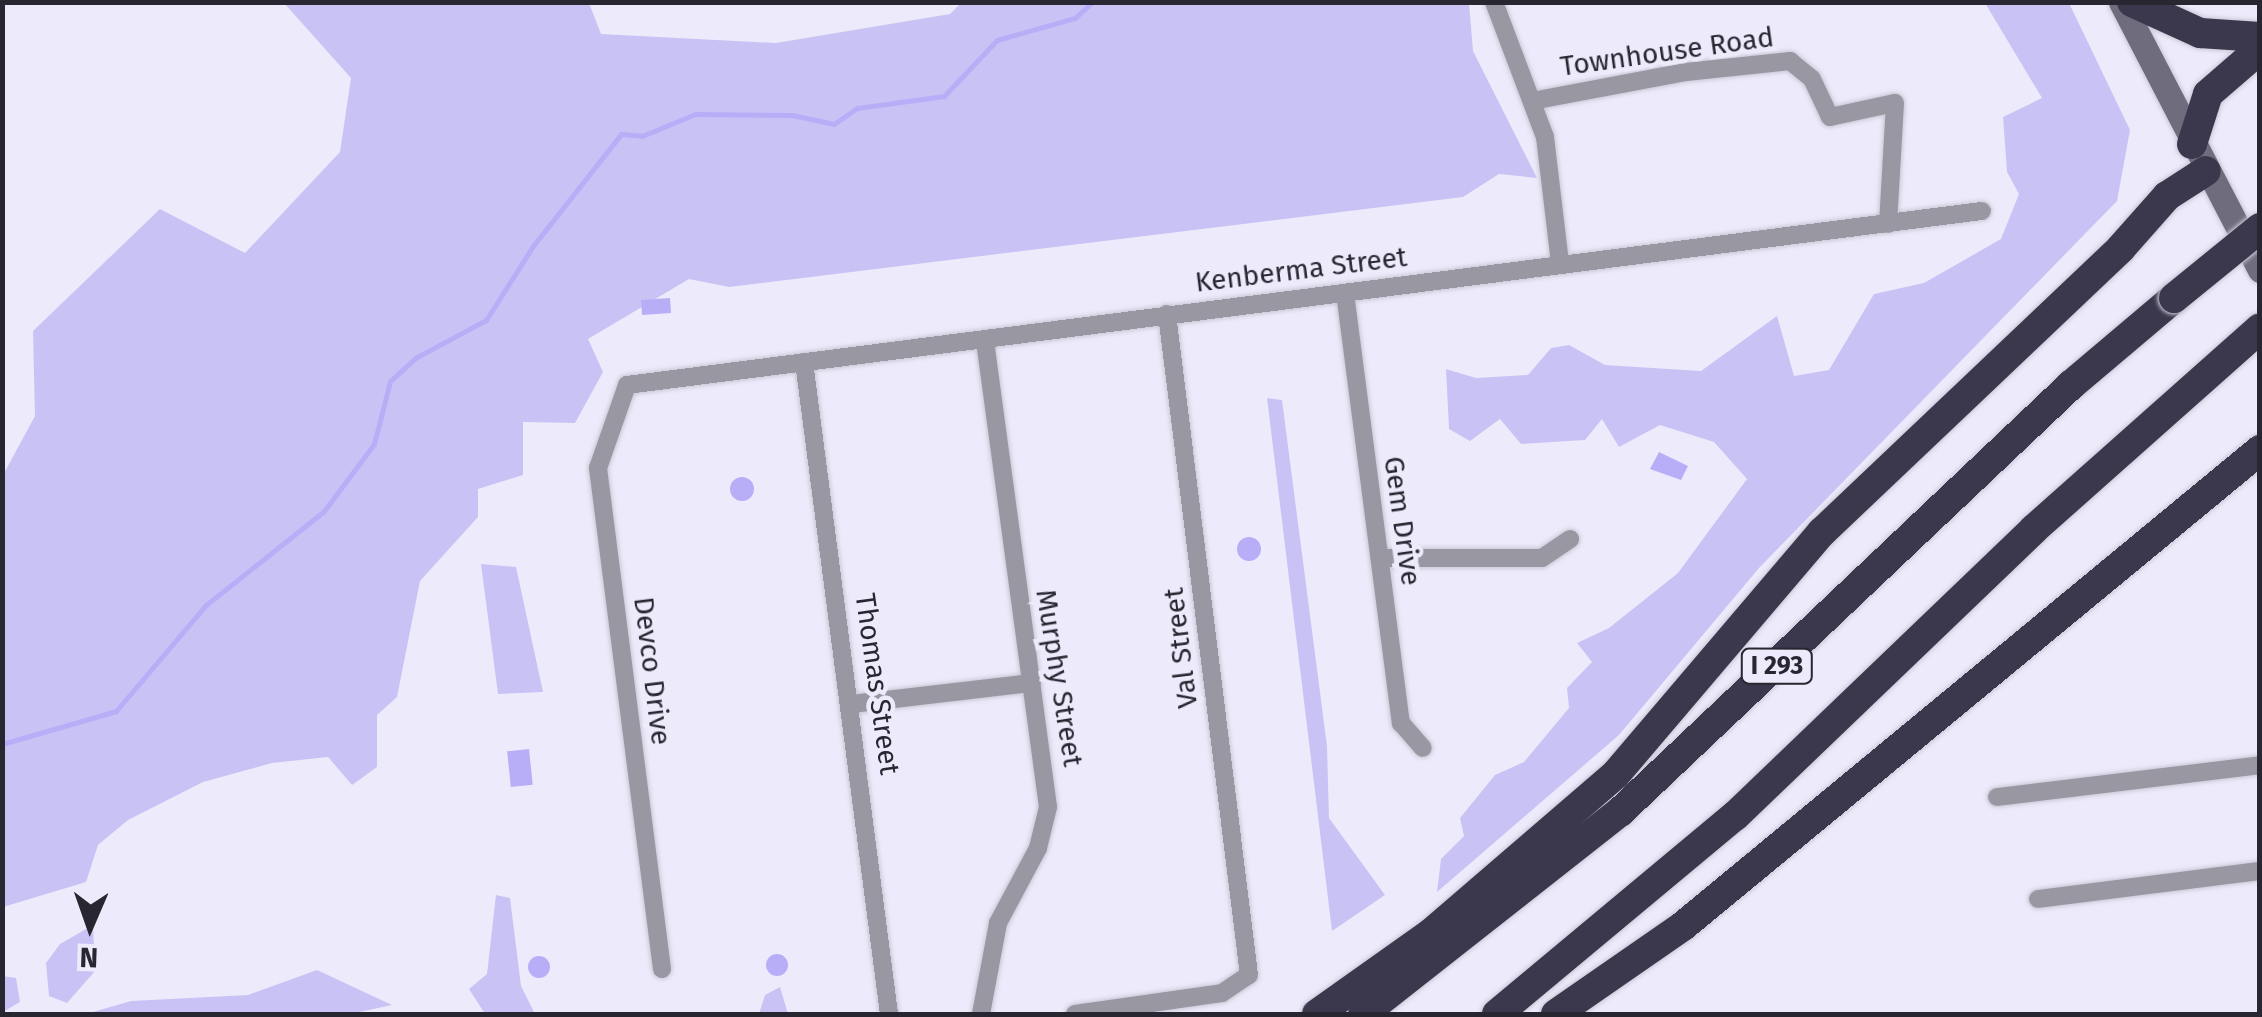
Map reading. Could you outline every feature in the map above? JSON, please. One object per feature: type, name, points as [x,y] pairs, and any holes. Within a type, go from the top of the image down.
[{"type":"highway","points":[[2132,2],[2200,34],[2260,38]]},
{"type":"highway","points":[[1317,1014],[1430,934],[1615,775],[1809,544],[2121,248],[2199,158],[2208,94],[2260,49]]},
{"type":"highway","name":"I 293","points":[[1363,1014],[1620,812],[2071,385],[2260,228]]},
{"type":"highway","name":"I 293","points":[[1497,1014],[1735,816],[2218,362],[2260,328]]},
{"type":"highway","points":[[1556,1014],[1682,926],[2260,450]]},
{"type":"main road","points":[[2121,2],[2260,270]]},
{"type":"street","points":[[1494,2],[1532,101],[1554,179],[1560,263]]},
{"type":"street","name":"Townhouse Road","points":[[1532,101],[1686,72],[1790,61],[1812,80],[1820,108],[1830,118],[1894,103],[1888,224]]},
{"type":"street","name":"Kenberma Street","points":[[626,385],[1982,211]]},
{"type":"street","name":"Gem Drive","points":[[1345,293],[1401,723],[1423,748]]},
{"type":"street","name":"Val Street","points":[[1075,1014],[1222,993],[1249,975],[1168,314]]},
{"type":"street","name":"Murphy Street","points":[[981,1014],[998,922],[1045,828],[1047,786],[985,339]]},
{"type":"street","name":"Thomas Street","points":[[804,362],[852,704],[889,1014]]},
{"type":"street","name":"Devco Drive","points":[[626,385],[598,468],[662,969]]},
{"type":"street","points":[[1380,558],[1542,558],[1570,538]]},
{"type":"street","points":[[852,704],[1032,684]]},
{"type":"street","points":[[1996,797],[2260,765]]},
{"type":"street","points":[[2038,899],[2260,871]]},
{"type":"shaded area","points":[[284,3],[589,3],[601,34],[776,43],[950,14],[961,3],[1469,3],[1473,51],[1537,178],[1499,174],[1463,197],[729,287],[689,279],[588,339],[603,372],[575,423],[523,422],[523,475],[478,489],[478,517],[420,581],[397,697],[377,715],[377,767],[352,785],[328,757],[272,763],[203,782],[128,820],[98,845],[86,882],[3,907],[3,475],[35,416],[33,331],[160,209],[245,253],[340,152],[351,78]]},
{"type":"shaded area","points":[[1985,3],[2069,3],[2130,130],[2117,201],[1759,568],[1619,735],[1437,892],[1441,859],[1464,836],[1460,818],[1495,775],[1524,762],[1569,708],[1567,688],[1592,662],[1577,643],[1609,628],[1678,573],[1747,479],[1714,442],[1660,425],[1619,447],[1602,419],[1585,440],[1521,444],[1500,419],[1470,441],[1449,429],[1446,369],[1476,378],[1528,375],[1551,348],[1569,345],[1605,365],[1701,371],[1777,316],[1794,376],[1829,370],[1874,294],[1924,283],[2001,239],[2019,194],[2007,172],[2003,117],[2042,98]]},
{"type":"shaded area","points":[[670,298],[671,313],[642,315],[641,300]]},
{"type":"shaded area","points":[[1267,398],[1282,400],[1327,746],[1329,818],[1385,895],[1332,931]]},
{"type":"shaded area","points":[[1659,452],[1688,466],[1681,480],[1650,469]]},
{"type":"shaded area","points":[[742,477],[754,489],[742,501],[730,489]]},
{"type":"shaded area","points":[[1249,537],[1258,540],[1258,558],[1249,561],[1240,558],[1237,549],[1240,540]]},
{"type":"shaded area","points":[[481,564],[516,567],[543,692],[498,694]]},
{"type":"shaded area","points":[[529,749],[533,785],[511,787],[507,751]]},
{"type":"shaded area","points":[[496,895],[510,898],[521,986],[535,1014],[485,1014],[469,989],[487,974]]},
{"type":"shaded area","points":[[93,925],[95,971],[67,1003],[49,996],[46,963],[60,944]]},
{"type":"shaded area","points":[[777,954],[785,957],[785,973],[777,976],[769,973],[766,965],[769,957]]},
{"type":"shaded area","points":[[539,956],[547,959],[547,975],[539,978],[531,975],[528,967],[531,959]]},
{"type":"shaded area","points":[[317,970],[392,1005],[350,1014],[86,1014],[131,1001],[248,995]]},
{"type":"shaded area","points":[[3,976],[16,978],[20,1002],[3,1012]]},
{"type":"shaded area","points":[[780,987],[788,1014],[759,1014],[765,995]]},
{"type":"waterway","points":[[2,744],[116,711],[206,605],[324,511],[374,444],[390,381],[417,357],[486,320],[533,246],[621,134],[642,136],[695,114],[792,115],[834,124],[857,108],[944,96],[997,40],[1075,18],[1092,2]]}]
